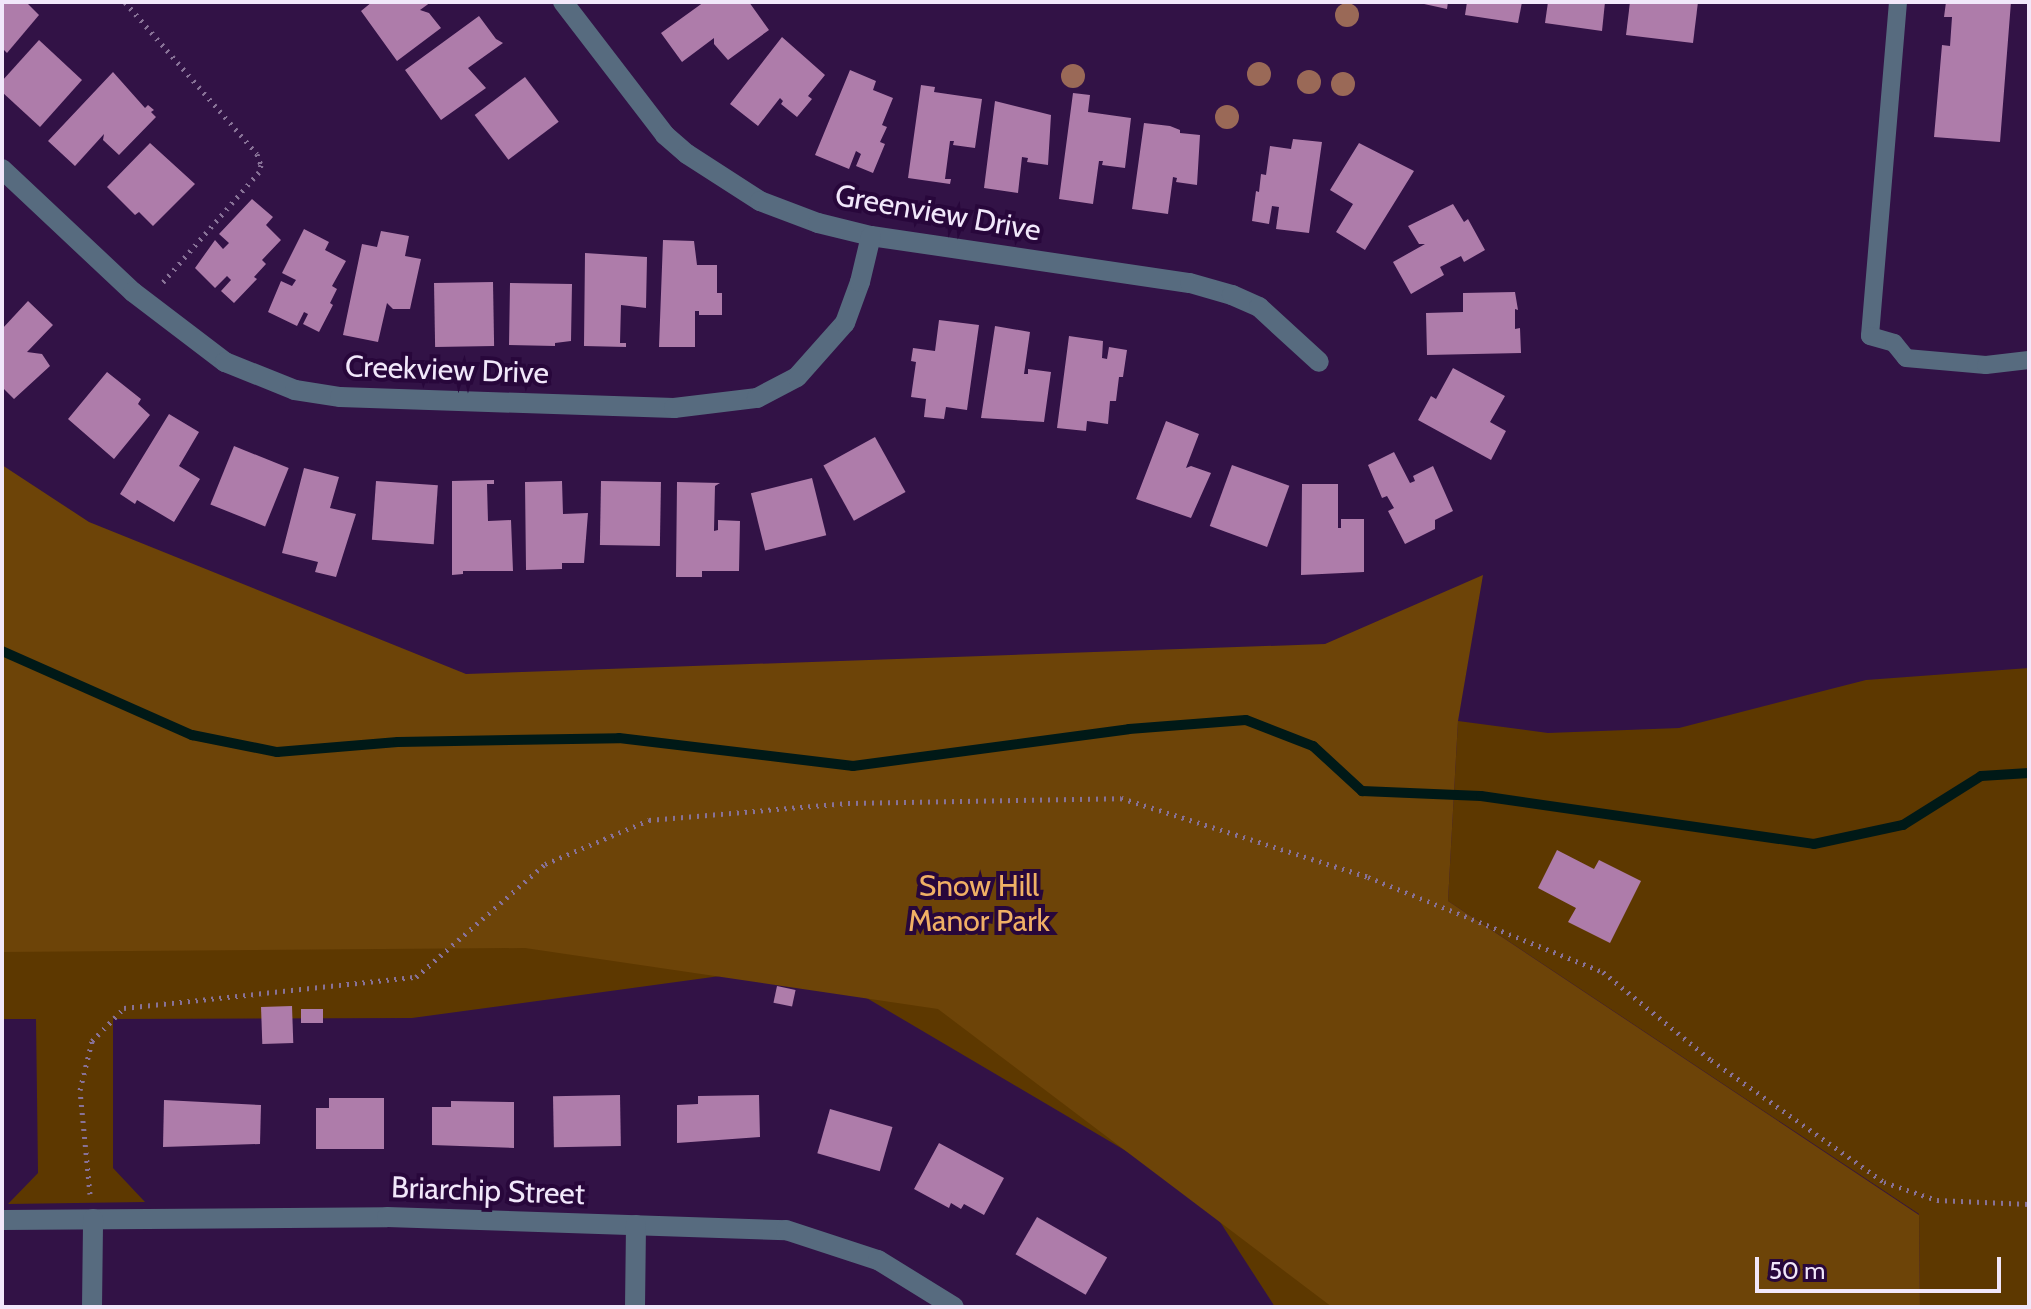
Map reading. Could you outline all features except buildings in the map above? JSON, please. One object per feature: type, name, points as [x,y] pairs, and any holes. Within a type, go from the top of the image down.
[{"type":"street","name":"Greenview Drive","points":[[563,2],[630,92],[687,154],[760,201],[818,223],[871,236],[1190,283],[1232,295],[1259,307],[1319,362]]},
{"type":"street","name":"Creekview Drive","points":[[2,169],[146,301],[225,362],[295,390],[340,397],[658,408],[739,403],[757,398],[797,377],[845,323],[860,282],[871,236]]},
{"type":"street","name":"Briarchip Street","points":[[2,1220],[387,1217],[786,1230],[878,1260],[954,1307]]},
{"type":"street","points":[[92,1307],[93,1219]]},
{"type":"street","points":[[635,1307],[636,1225]]},
{"type":"lane","points":[[1898,2],[1870,336],[1894,343],[1906,358],[1986,365],[2029,360]]},
{"type":"path","points":[[127,3],[257,154],[261,165],[259,172],[146,301]]},
{"type":"path","points":[[93,1219],[80,1090],[92,1041],[124,1008],[416,977],[545,864],[649,820],[848,803],[1121,798],[1368,877],[1603,972],[1711,1060],[1884,1182],[1937,1200],[2029,1204]]},
{"type":"shaded area","points":[[2029,668],[2029,1307],[1920,1307],[1919,1214],[1448,901],[1458,721],[1548,733],[1679,728],[1866,680]]},
{"type":"shaded area","name":"Snow Hill Manor Park","points":[[2,722],[669,766],[1530,1307],[1275,1307],[1204,1197],[809,964],[412,1018],[113,1019],[113,1168],[145,1202],[8,1204],[38,1173],[36,1019],[2,1019]]},
{"type":"green space","points":[[2,465],[89,522],[466,674],[1325,644],[1483,575],[1458,721],[1448,901],[1919,1215],[1920,1307],[1332,1307],[938,1009],[525,948],[2,952]]},
{"type":"waterway","points":[[2,651],[192,735],[277,752],[398,742],[619,738],[853,766],[1129,729],[1246,720],[1313,746],[1362,791],[1481,796],[1814,844],[1903,825],[1981,776],[2029,773]]}]
